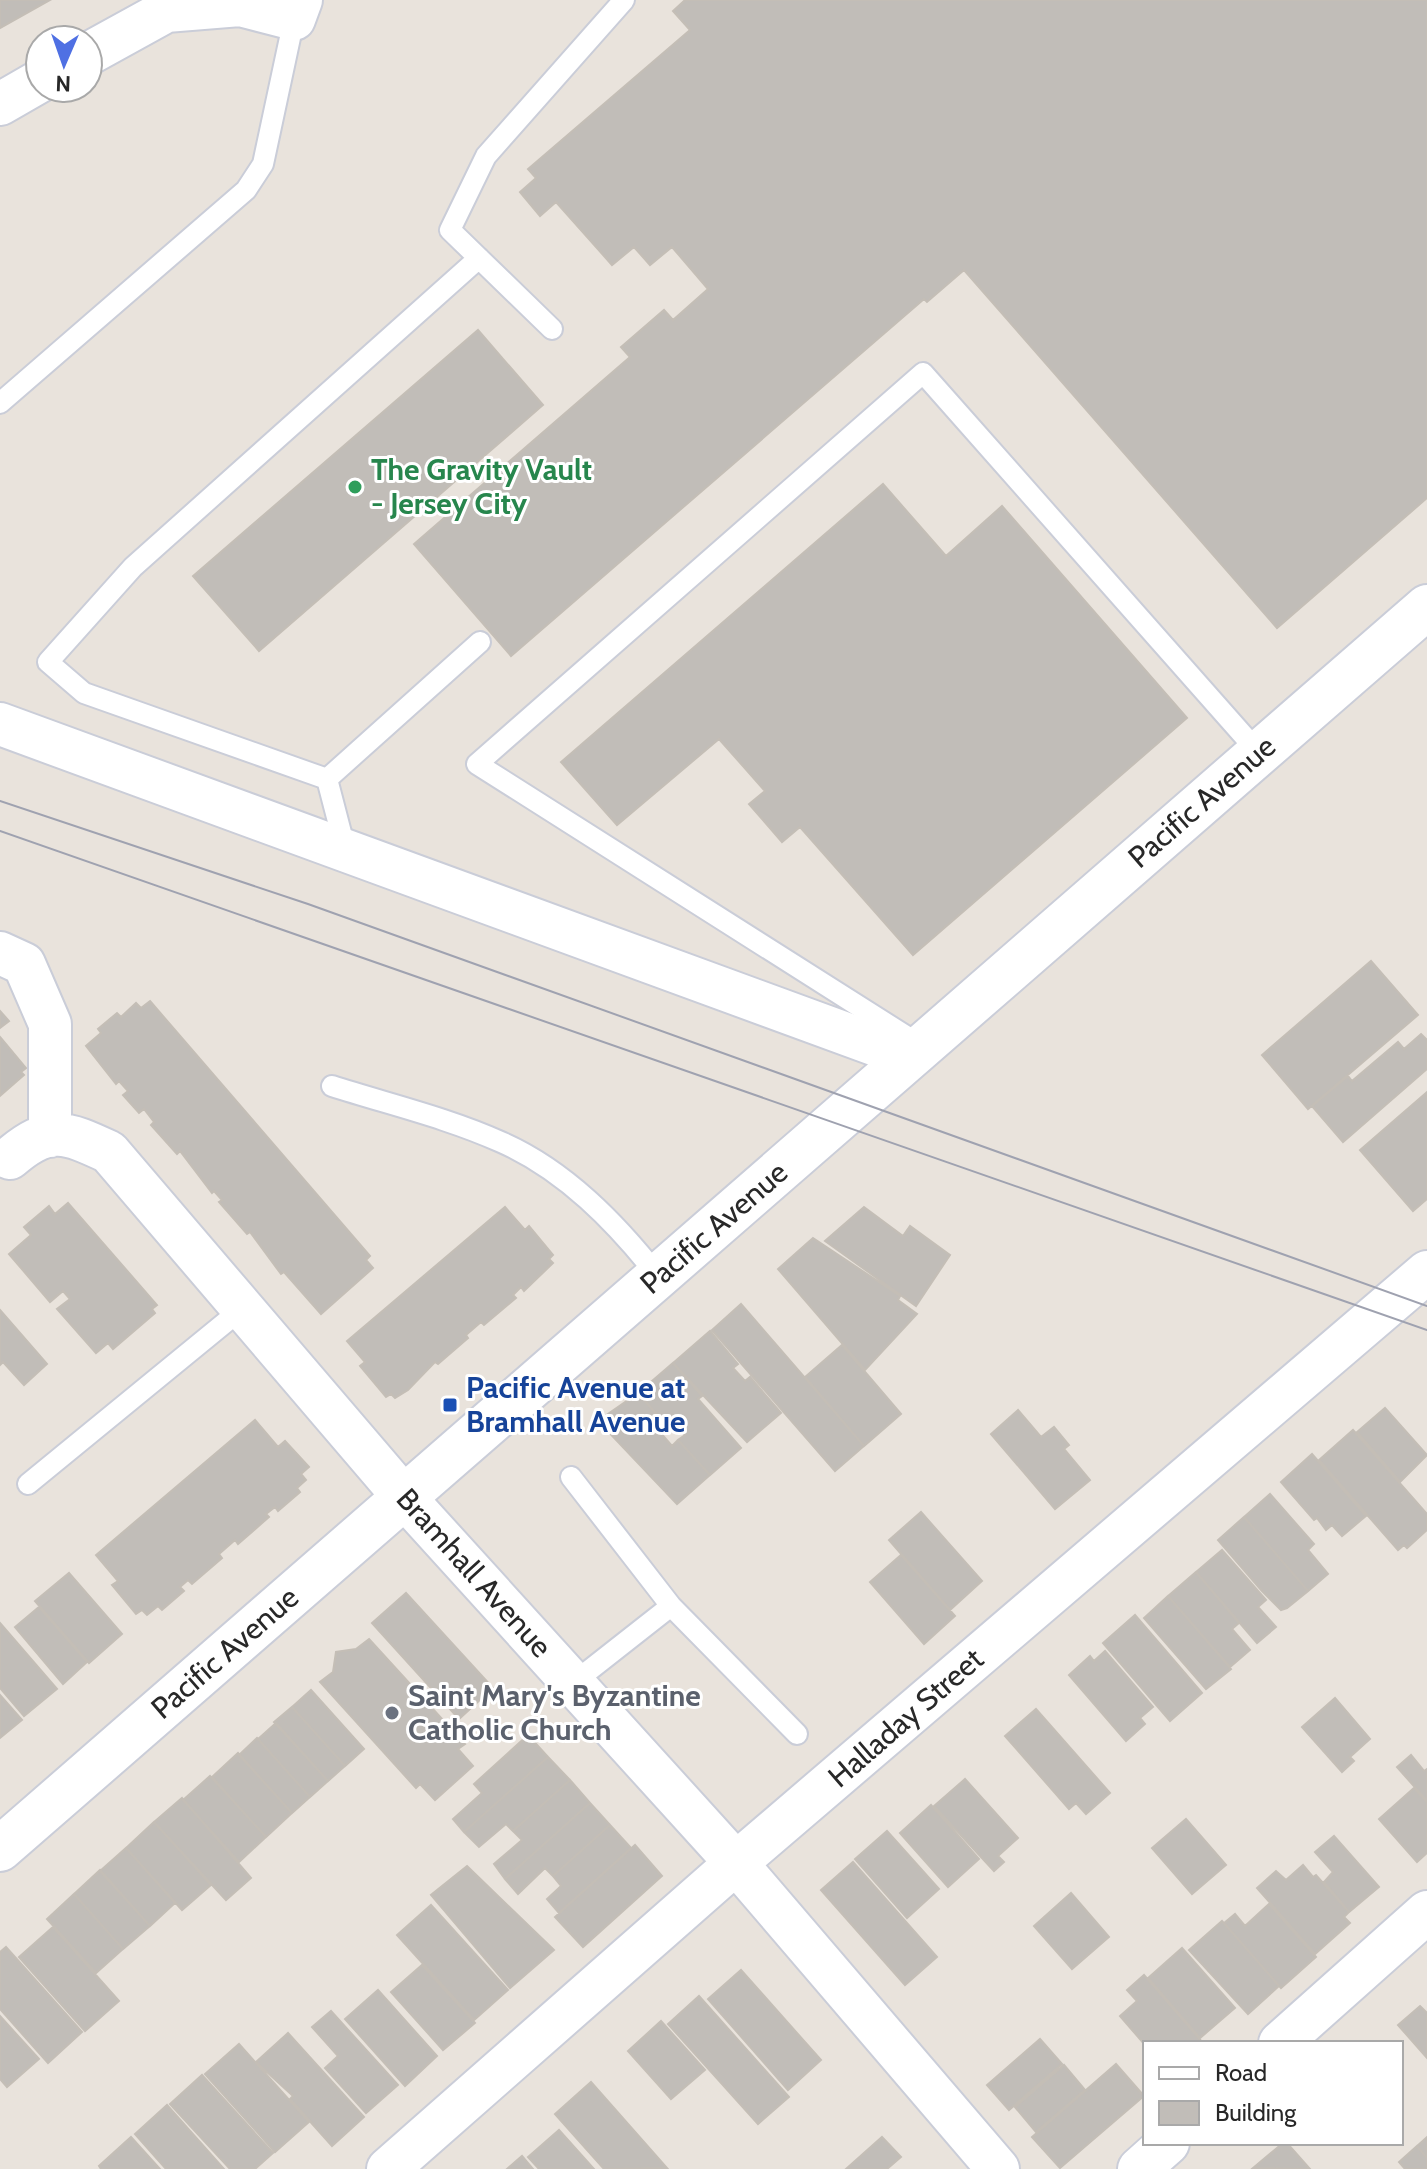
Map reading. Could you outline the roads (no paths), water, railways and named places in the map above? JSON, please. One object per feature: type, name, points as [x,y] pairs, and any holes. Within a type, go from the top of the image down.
[{"type":"street","points":[[104,44],[163,5],[298,9]]},
{"type":"street","points":[[0,104],[24,90]]},
{"type":"street","name":"Pacific Avenue","points":[[0,1849],[1427,607]]},
{"type":"street","points":[[0,724],[346,852],[916,1052]]},
{"type":"street","points":[[0,953],[24,964],[50,1024],[59,1135],[31,1140],[10,1158]]},
{"type":"street","name":"Bramhall Avenue","points":[[59,1135],[109,1152],[404,1497],[736,1863],[998,2169]]},
{"type":"street","name":"Halladay Street","points":[[388,2169],[736,1863],[1427,1272]]},
{"type":"street","points":[[1282,2041],[1427,1912]]},
{"type":"street","points":[[1139,2169],[1166,2145]]},
{"type":"lane","points":[[552,329],[450,230],[486,156],[624,0]]},
{"type":"lane","points":[[0,403],[246,190],[263,164],[298,9]]},
{"type":"lane","points":[[327,779],[84,693],[48,662],[133,567],[479,258]]},
{"type":"lane","points":[[916,1052],[477,764],[923,373],[1259,753]]},
{"type":"lane","points":[[327,779],[480,642]]},
{"type":"lane","points":[[327,779],[346,852]]},
{"type":"lane","points":[[332,1086],[502,1142],[577,1189],[627,1237],[658,1276]]},
{"type":"lane","points":[[28,1484],[243,1308]]},
{"type":"lane","points":[[571,1477],[671,1606],[797,1734]]},
{"type":"lane","points":[[573,1683],[671,1606]]},
{"type":"tram line","points":[[0,801],[308,904],[1427,1306]]},
{"type":"tram line","points":[[0,831],[1427,1330]]},
{"type":"place","name":"The Gravity Vault - Jersey City","points":[[355,487]]},
{"type":"place","name":"Pacific Avenue at Bramhall Avenue","points":[[450,1405]]},
{"type":"place","name":"Saint Mary's Byzantine Catholic Church","points":[[392,1713]]}]
